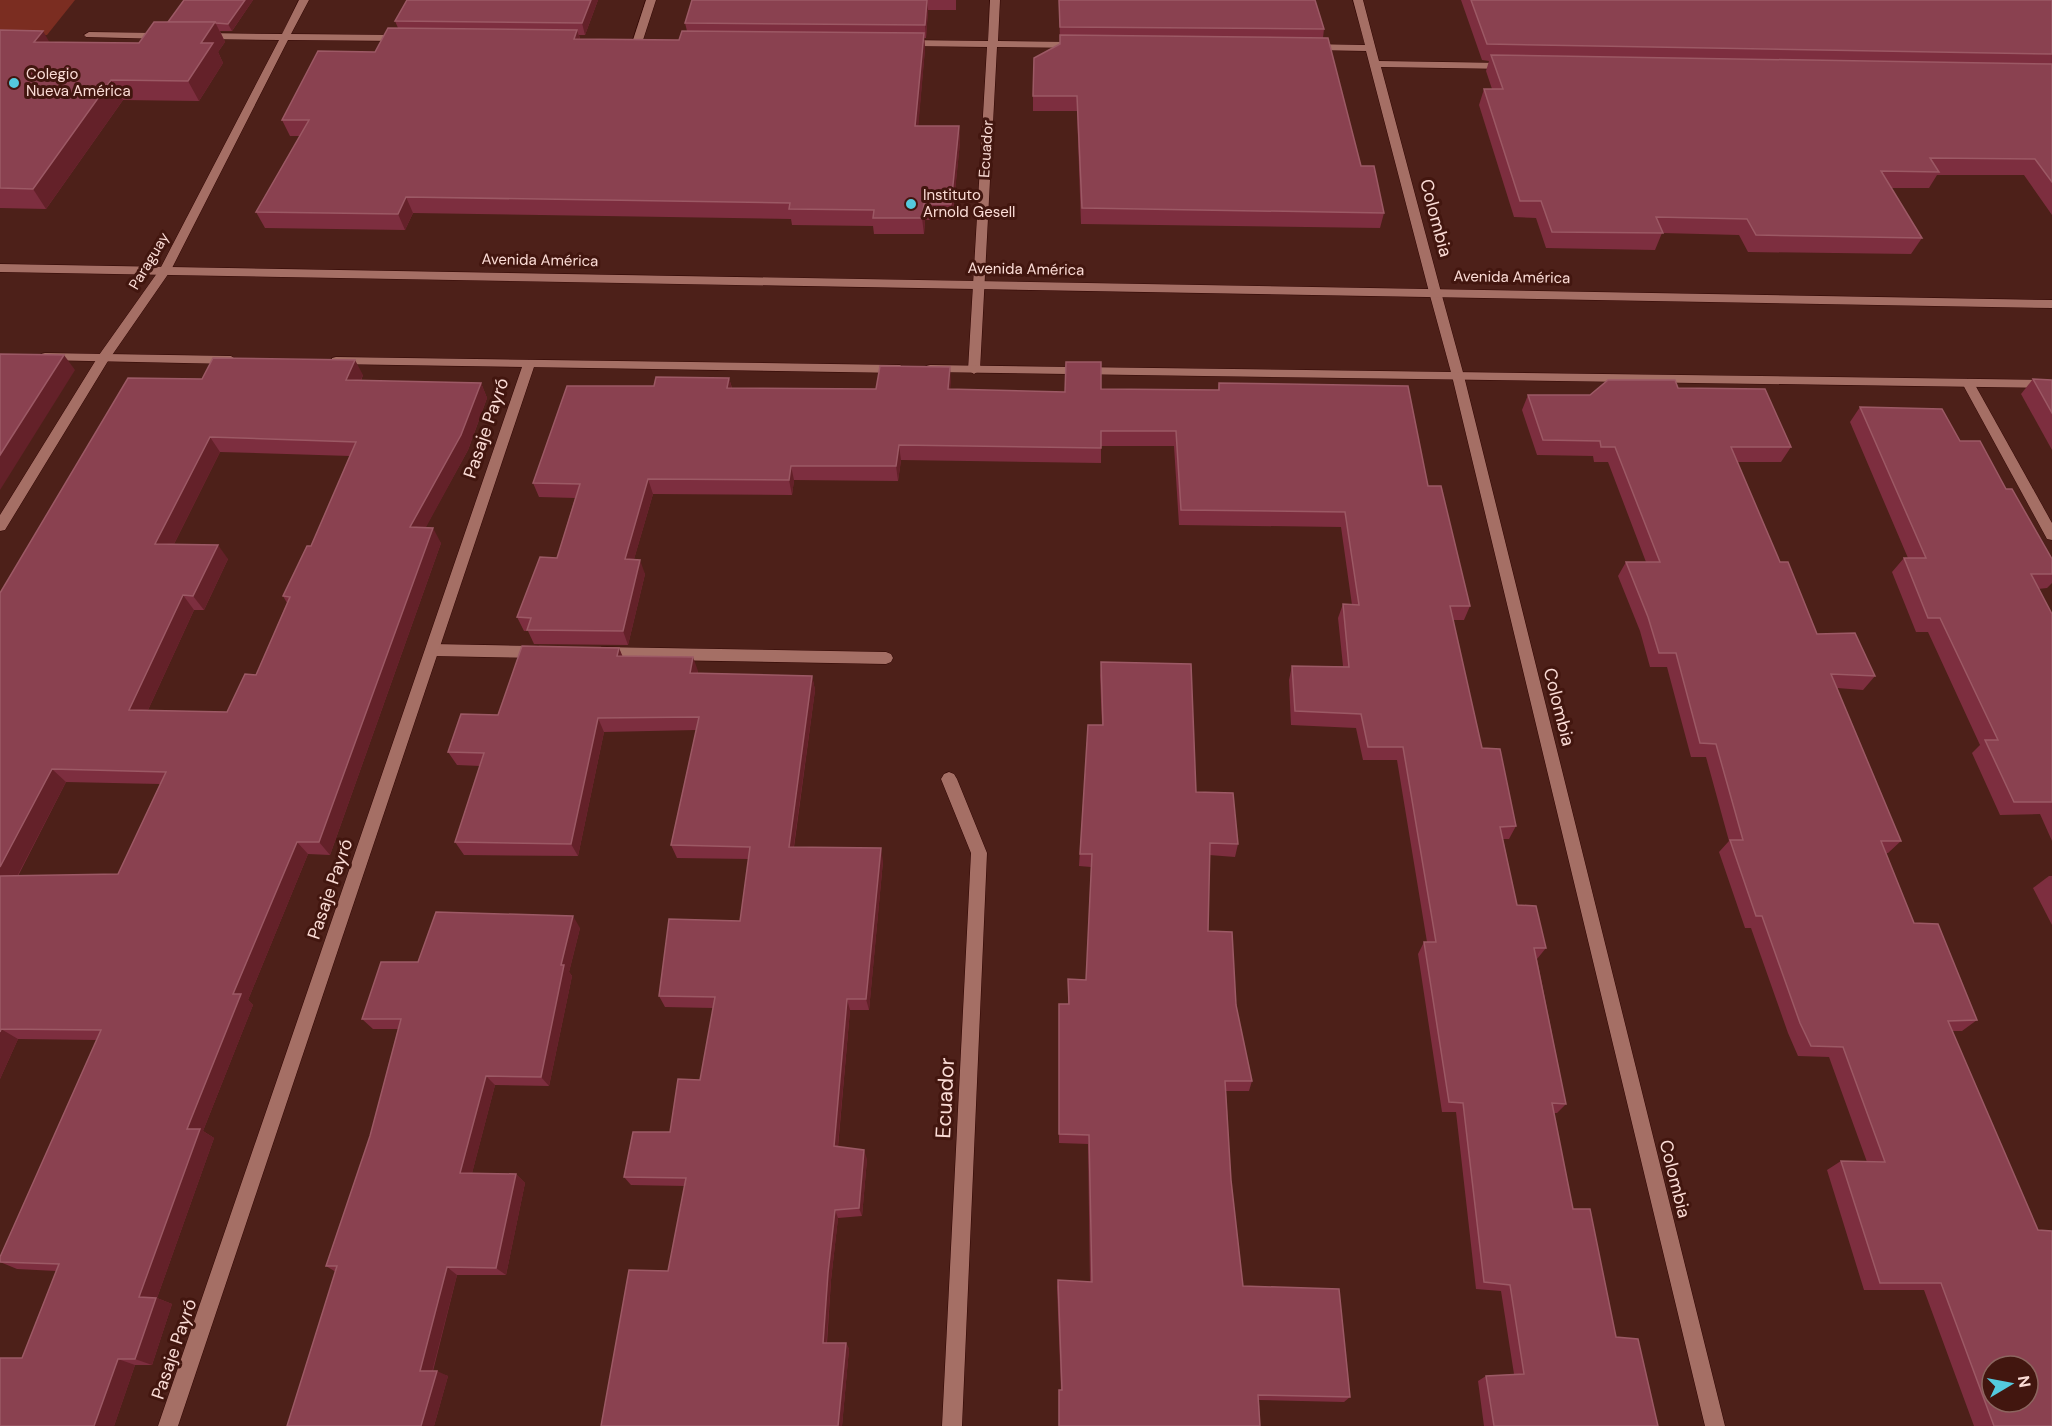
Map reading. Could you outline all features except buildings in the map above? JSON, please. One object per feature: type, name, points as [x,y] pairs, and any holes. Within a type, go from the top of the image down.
[{"type":"street","name":"Paraguay","points":[[0,526],[103,358],[165,270],[304,0]]},
{"type":"street","points":[[638,40],[651,0]]},
{"type":"street","name":"Ecuador","points":[[974,370],[977,284],[995,0]]},
{"type":"street","name":"Colombia","points":[[1358,0],[1458,376],[1715,1426]]},
{"type":"street","points":[[89,35],[181,36]]},
{"type":"street","points":[[192,36],[414,38]]},
{"type":"street","points":[[626,40],[650,41]]},
{"type":"street","points":[[898,43],[1087,45]]},
{"type":"street","points":[[1299,47],[1370,48]]},
{"type":"street","points":[[1375,64],[1517,67]]},
{"type":"street","name":"Avenida América","points":[[0,268],[2052,304]]},
{"type":"street","points":[[34,357],[245,360]]},
{"type":"street","points":[[328,361],[2052,384]]},
{"type":"street","name":"Pasaje Payró","points":[[168,1426],[529,364]]},
{"type":"street","points":[[1968,383],[2052,535]]},
{"type":"street","points":[[432,650],[551,652]]},
{"type":"street","points":[[587,652],[886,658]]},
{"type":"street","name":"Ecuador","points":[[949,779],[979,853],[952,1426]]},
{"type":"shaded area","points":[[0,0],[75,0],[47,35],[0,34]]},
{"type":"place","name":"Colegio Nueva América","points":[[14,83]]},
{"type":"place","name":"Instituto Arnold Gesell","points":[[911,204]]}]
